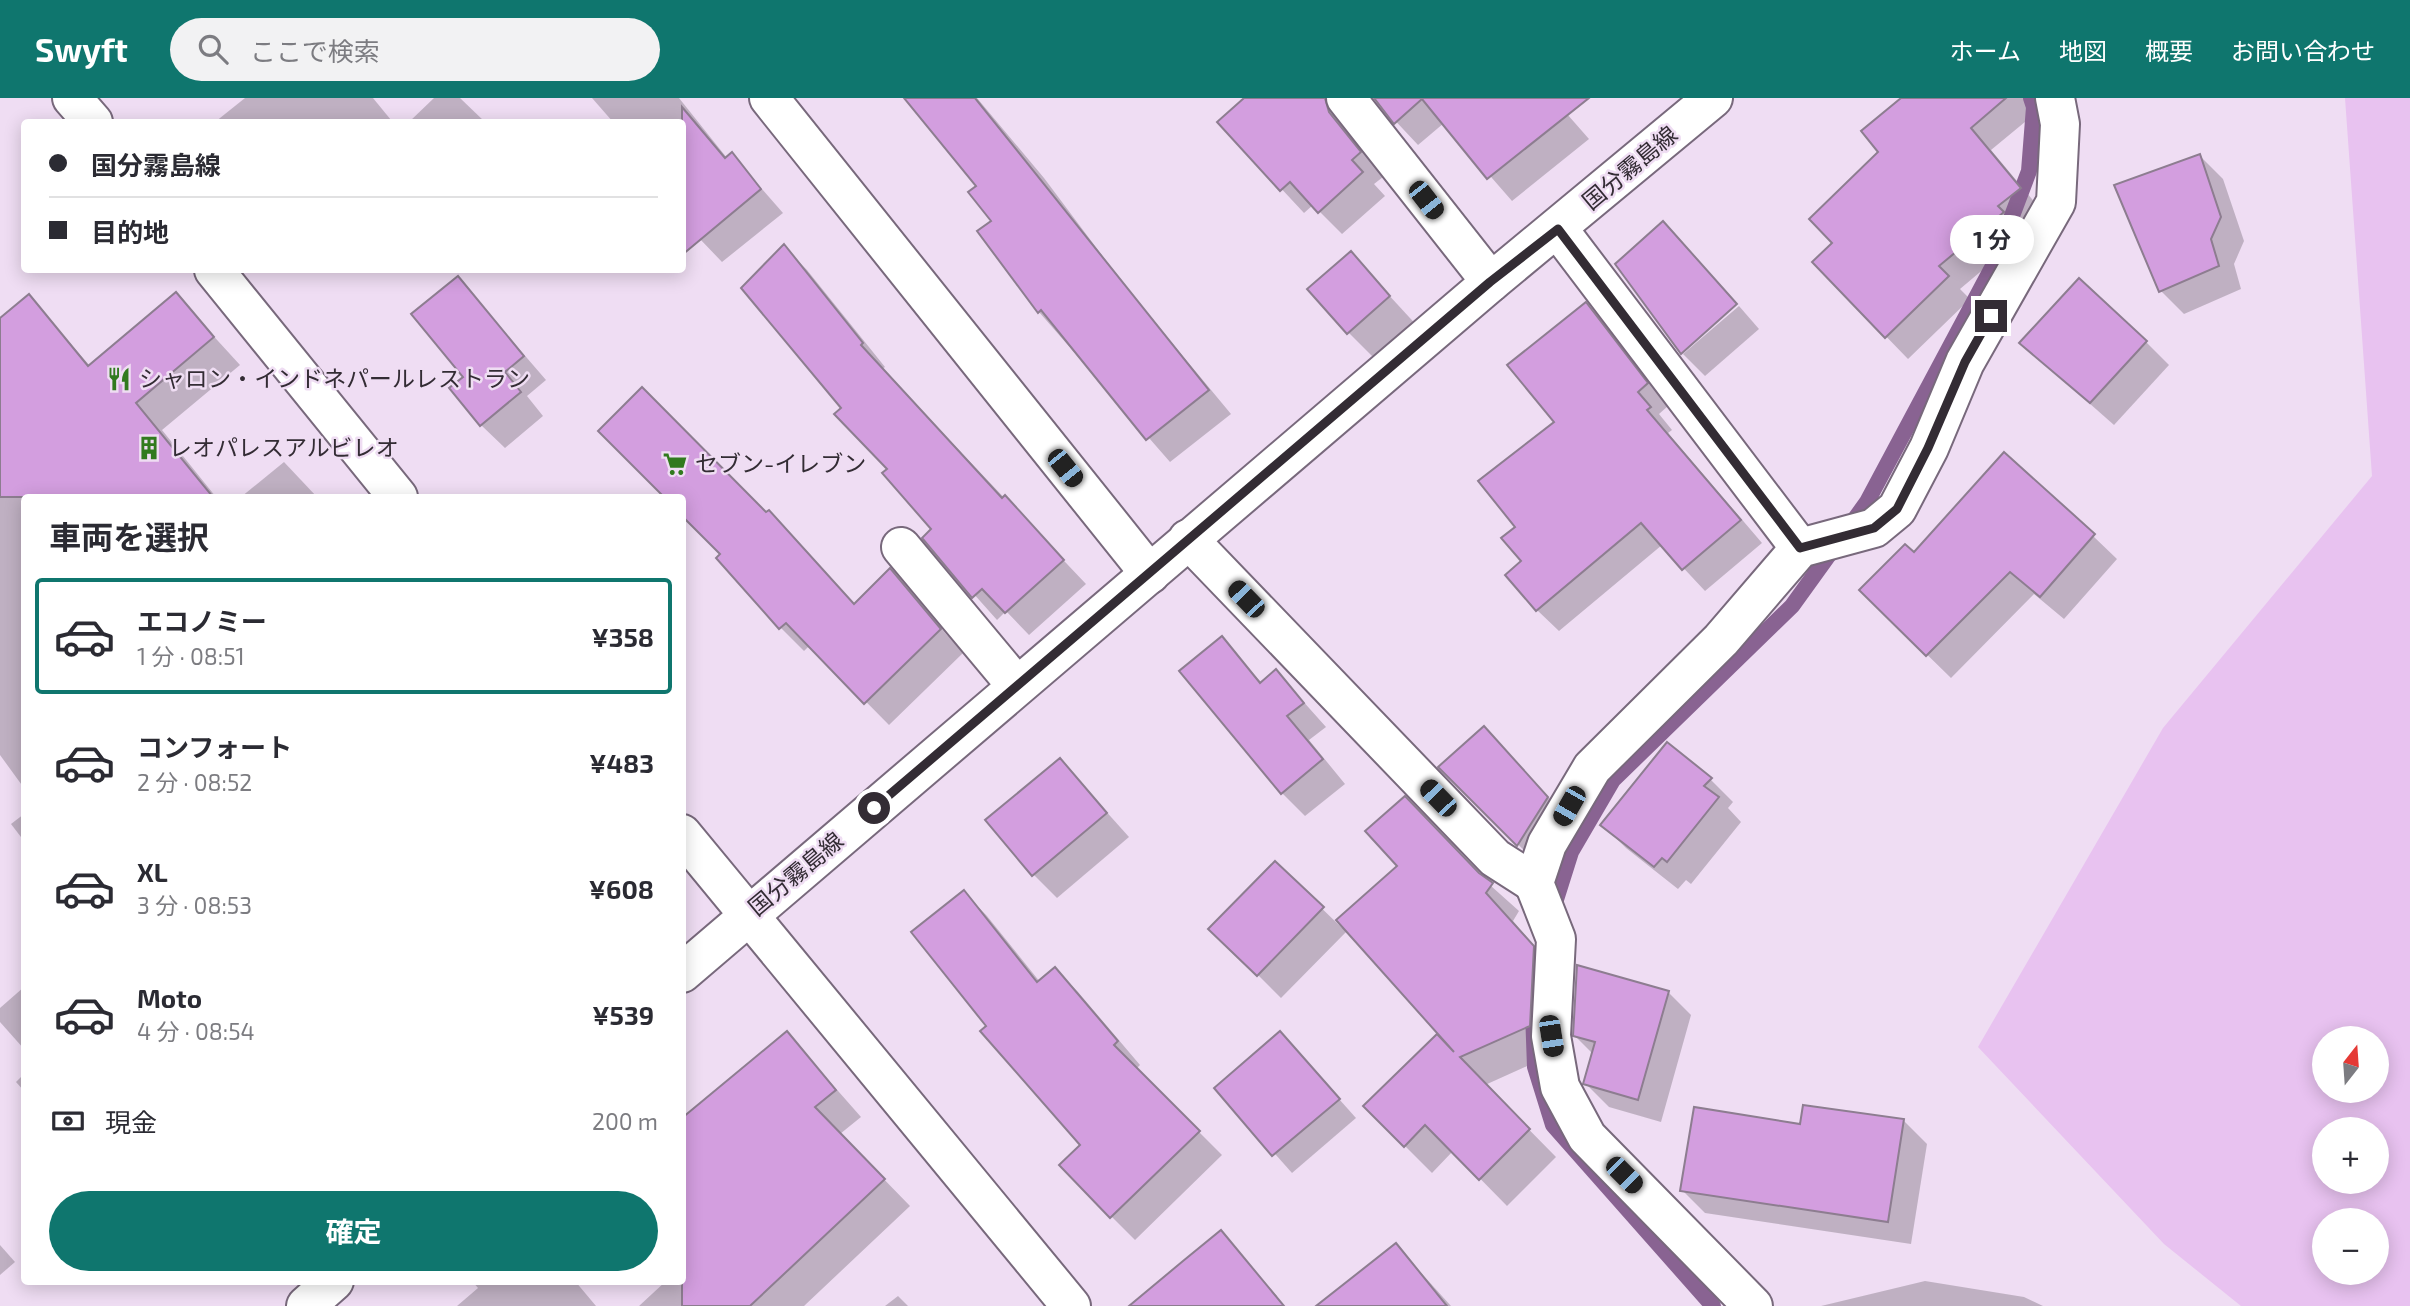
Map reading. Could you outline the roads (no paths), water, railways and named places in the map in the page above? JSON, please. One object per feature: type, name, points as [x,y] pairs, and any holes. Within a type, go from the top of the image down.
[{"type":"street","points":[[72,98],[90,119]]},
{"type":"street","points":[[769,98],[1150,574]]},
{"type":"street","points":[[1346,98],[1490,282]]},
{"type":"street","name":"国分霧島線","points":[[686,969],[1490,282],[1558,229],[1713,98]]},
{"type":"street","points":[[1754,1306],[1587,1137],[1560,1087],[1551,1036],[1556,939],[1538,891],[1547,844],[1592,768],[1721,640],[1804,547],[1874,528],[1897,509],[1928,448],[1965,362],[2056,202],[2060,124],[2055,98]]},
{"type":"street","points":[[1558,229],[1804,547]]},
{"type":"street","points":[[216,273],[396,494]]},
{"type":"street","points":[[1188,539],[1495,858],[1538,891]]},
{"type":"street","points":[[901,547],[1017,686]]},
{"type":"street","points":[[686,839],[750,913],[1071,1306]]},
{"type":"street","points":[[306,1306],[330,1285]]},
{"type":"waterway","points":[[1849,527],[1867,502],[1993,266],[2029,171],[2034,107],[2031,98]]},
{"type":"waterway","points":[[1553,909],[1571,852],[1613,780],[1792,606],[1836,545]]},
{"type":"waterway","points":[[1540,954],[1532,985],[1535,1067],[1553,1125],[1713,1306]]},
{"type":"place","name":"シャロン・インドネパールレストラン","points":[[119,379]]},
{"type":"place","name":"レオパレスアルビレオ","points":[[149,448]]},
{"type":"place","name":"セブン-イレブン","points":[[675,464]]}]
